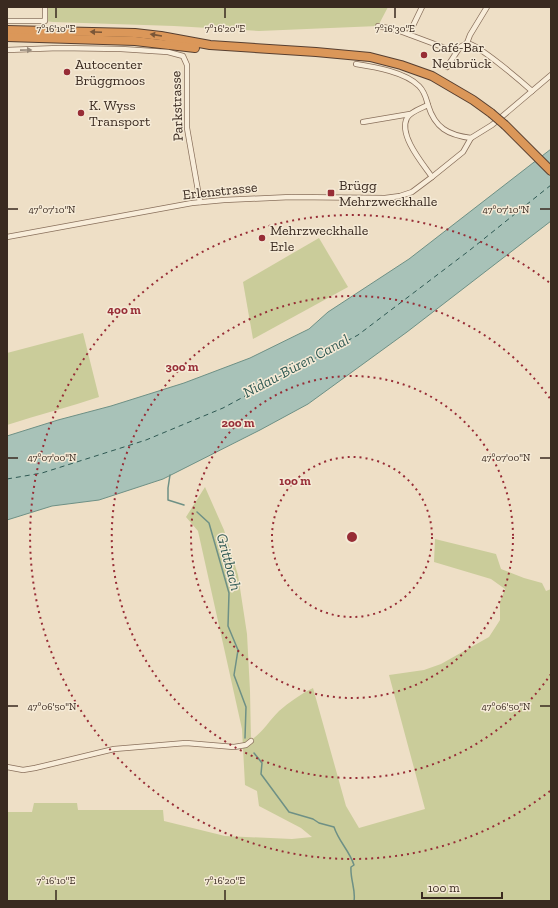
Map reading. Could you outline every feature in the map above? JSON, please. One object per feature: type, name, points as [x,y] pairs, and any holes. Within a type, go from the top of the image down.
[{"type":"highway","points":[[7,30],[135,37]]},
{"type":"highway","points":[[7,37],[43,38],[161,36],[210,45],[316,52],[377,58],[432,76],[453,88],[491,113],[524,143],[551,171]]},
{"type":"highway","points":[[7,41],[43,38]]},
{"type":"street","points":[[7,21],[45,21],[45,7]]},
{"type":"street","points":[[409,34],[422,7]]},
{"type":"street","points":[[447,67],[456,52],[462,45],[467,43],[470,35],[487,7]]},
{"type":"street","points":[[378,26],[409,34],[456,52]]},
{"type":"street","points":[[467,43],[474,46],[506,69],[532,91]]},
{"type":"street","name":"Parkstrasse","points":[[7,50],[59,48],[114,49],[168,52],[183,56],[187,65],[187,128],[200,202]]},
{"type":"street","points":[[356,64],[384,70],[414,82],[423,90],[434,119],[445,131],[457,136],[471,138]]},
{"type":"street","name":"Erlenstrasse","points":[[7,237],[200,202],[257,198],[400,196],[412,192],[432,177],[463,152],[471,138],[492,124],[551,75]]},
{"type":"street","points":[[363,122],[410,114],[428,105]]},
{"type":"street","points":[[410,114],[406,122],[409,140],[416,154],[432,177]]},
{"type":"street","points":[[7,767],[23,770],[35,768],[114,749],[186,744],[205,744],[225,747],[243,745],[250,741]]},
{"type":"green space","points":[[45,7],[388,7],[378,26],[259,31],[174,26],[53,22],[45,21]]},
{"type":"green space","points":[[319,238],[348,287],[253,339],[243,282]]},
{"type":"green space","points":[[83,333],[99,397],[7,425],[7,353]]},
{"type":"green space","points":[[205,487],[224,530],[238,575],[247,634],[251,740],[259,734],[283,708],[295,698],[313,688],[346,806],[359,828],[425,809],[389,675],[424,670],[441,664],[489,637],[500,620],[500,602],[505,589],[491,579],[434,562],[435,539],[496,554],[501,569],[542,583],[546,591],[551,589],[551,901],[7,901],[7,812],[32,812],[34,803],[77,803],[78,810],[163,810],[164,821],[225,836],[292,839],[312,837],[301,828],[259,806],[257,791],[245,785],[242,729],[198,531],[186,517]]},
{"type":"water","name":"Nidau-Büren Canal","points":[[551,149],[551,221],[407,332],[308,404],[163,479],[99,500],[52,506],[7,520],[7,436],[184,383],[250,358],[309,329],[328,312],[409,259]]},
{"type":"waterway","points":[[170,475],[168,500],[184,505]]},
{"type":"waterway","name":"Grittbach","points":[[197,512],[209,523],[229,593],[228,626],[238,650],[234,675],[246,707],[245,738]]},
{"type":"waterway","name":"Grittbach","points":[[254,753],[262,763],[261,774],[289,812],[334,827],[354,865],[351,867],[354,901]]},
{"type":"ferry route","points":[[7,479],[42,473],[146,440],[223,408],[358,335],[470,250],[551,185]]},
{"type":"place","name":"Café-Bar Neubrück","points":[[424,55]]},
{"type":"place","name":"Autocenter Brüggmoos","points":[[67,72]]},
{"type":"place","name":"K. Wyss Transport","points":[[81,113]]},
{"type":"place","name":"Brügg Mehrzweckhalle","points":[[331,193]]},
{"type":"place","name":"Mehrzweckhalle Erle","points":[[262,238]]}]
